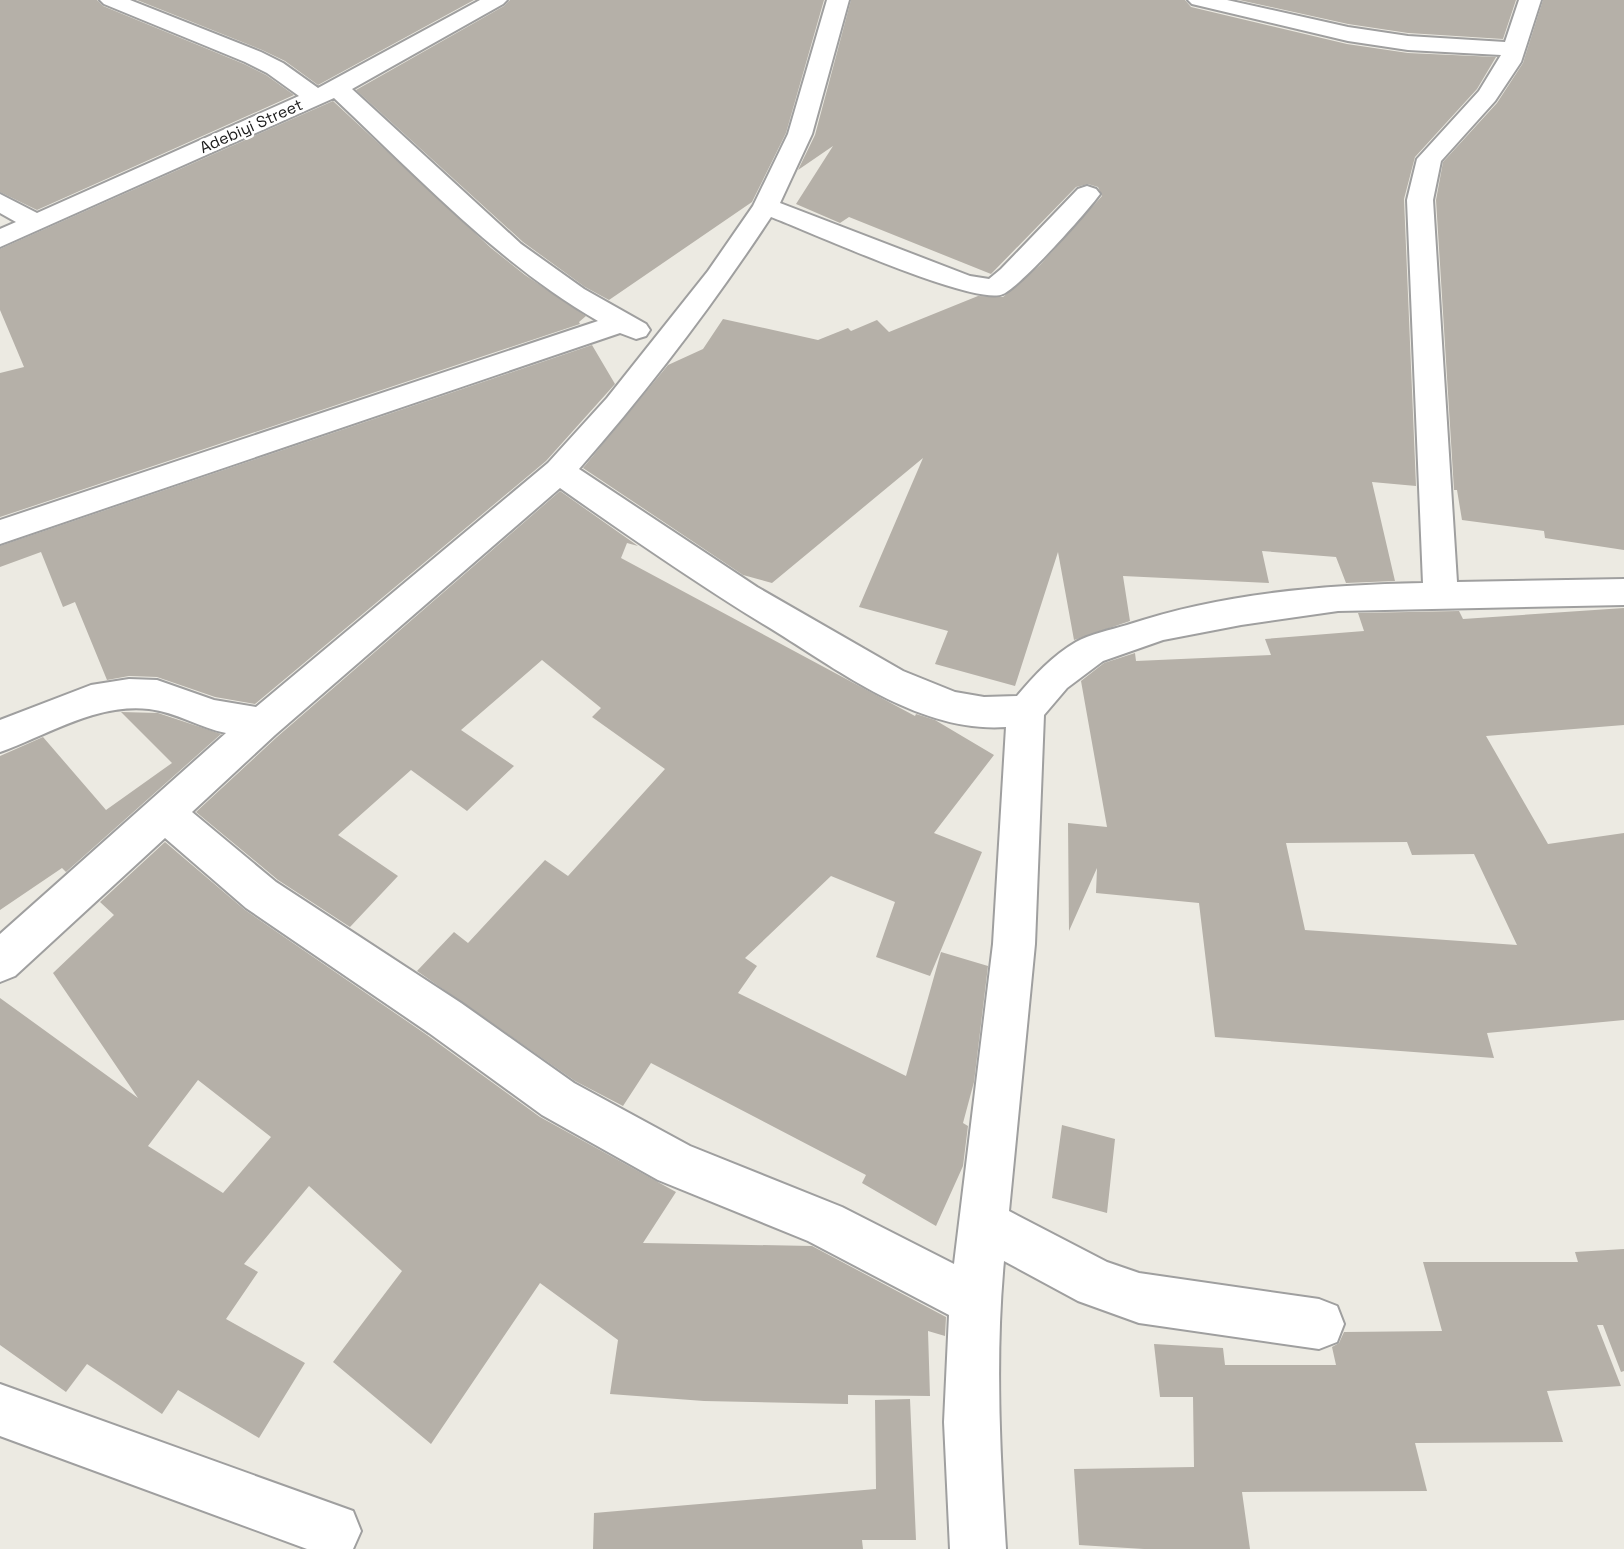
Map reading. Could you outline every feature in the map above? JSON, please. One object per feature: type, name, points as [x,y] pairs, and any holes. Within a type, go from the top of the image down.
[{"type":"street","points":[[111,0],[253,57],[326,92],[512,250],[574,295],[621,323],[668,345]]},
{"type":"street","name":"Adebiyi Street","points":[[0,239],[326,92],[496,0]]},
{"type":"street","points":[[0,962],[262,724],[411,600],[559,471],[618,405],[668,345],[766,206],[800,134],[838,0]]},
{"type":"street","points":[[1199,0],[1348,34],[1408,43],[1514,49]]},
{"type":"street","points":[[1441,595],[1420,200],[1429,159],[1487,96],[1510,62],[1524,2]]},
{"type":"street","points":[[766,206],[964,282],[982,288],[994,288],[1011,275],[1087,194]]},
{"type":"street","points":[[0,202],[36,223]]},
{"type":"street","points":[[0,531],[621,323]]},
{"type":"street","points":[[559,471],[751,600],[861,666],[928,698],[978,712],[1026,711]]},
{"type":"street","points":[[978,1549],[971,1422],[975,1301],[1014,944],[1026,711],[1054,678],[1090,651],[1161,627],[1241,611],[1338,598],[1624,592]]},
{"type":"street","points":[[0,736],[69,709],[120,694],[149,694],[189,704],[214,715],[262,724]]},
{"type":"street","points":[[163,812],[261,895],[445,1018],[558,1099],[675,1163],[825,1224],[975,1301]]},
{"type":"street","points":[[982,1223],[1096,1283],[1139,1298],[1319,1324]]},
{"type":"street","points":[[0,1410],[333,1531]]},
{"type":"building","points":[[0,0],[97,0],[103,6],[244,64],[266,75],[294,95],[37,210],[0,192]]},
{"type":"building","points":[[137,0],[474,0],[318,85],[285,61],[262,50]]},
{"type":"building","points":[[510,0],[824,0],[786,133],[752,202],[609,300],[585,287],[523,242],[356,90],[504,6]]},
{"type":"building","points":[[851,0],[1185,0],[1191,7],[1347,44],[1408,53],[1496,57],[1477,89],[1415,157],[1404,199],[1416,486],[1372,482],[1395,581],[1346,583],[1336,557],[1262,551],[1269,583],[1123,576],[1130,621],[1074,640],[1058,552],[1015,686],[935,664],[948,631],[859,607],[923,458],[772,583],[743,575],[583,468],[668,365],[703,349],[723,319],[818,340],[877,320],[889,332],[978,296],[1003,297],[1040,265],[1102,196],[1098,187],[1088,184],[1076,187],[991,274],[849,217],[840,223],[796,204],[833,146],[798,170],[815,135]]},
{"type":"building","points":[[1239,0],[1516,0],[1503,39],[1408,33],[1348,24]]},
{"type":"building","points":[[1543,0],[1624,0],[1624,550],[1545,538],[1544,531],[1462,520],[1457,490],[1454,490],[1436,200],[1443,162],[1497,103],[1523,63]]},
{"type":"building","points":[[333,101],[491,248],[525,275],[586,316],[580,324],[0,517],[0,373],[24,367],[0,310],[0,249]]},
{"type":"building","points":[[592,345],[615,384],[546,461],[255,704],[215,697],[157,677],[129,676],[107,680],[75,602],[63,607],[41,552],[0,567],[0,546]]},
{"type":"building","points":[[560,491],[638,546],[627,543],[621,558],[915,716],[916,714],[935,720],[994,755],[934,833],[982,852],[930,976],[876,957],[895,902],[831,876],[745,958],[757,966],[738,993],[906,1076],[941,952],[988,966],[974,1082],[963,1123],[968,1126],[963,1166],[936,1226],[862,1183],[866,1175],[651,1063],[623,1106],[575,1081],[417,971],[454,932],[468,943],[545,860],[568,876],[665,769],[592,717],[601,708],[542,660],[461,730],[514,766],[467,811],[411,770],[338,835],[398,876],[350,927],[278,880],[196,812],[277,737]]},
{"type":"building","points":[[1624,608],[1624,725],[1486,736],[1548,844],[1624,833],[1624,1020],[1487,1033],[1494,1058],[1215,1037],[1199,903],[1096,893],[1097,868],[1069,931],[1068,823],[1107,827],[1081,681],[1104,663],[1135,653],[1136,661],[1271,655],[1265,639],[1364,631],[1358,613],[1459,611],[1463,619]],"holes":[[[1407,842],[1412,855],[1474,854],[1517,945],[1305,930],[1286,843]]]},
{"type":"building","points":[[121,712],[158,713],[221,734],[66,872],[62,868],[0,910],[0,756],[43,737],[106,810],[172,763]]},
{"type":"building","points":[[165,842],[245,910],[427,1035],[540,1117],[676,1192],[643,1243],[812,1246],[946,1317],[945,1336],[928,1331],[930,1396],[848,1395],[848,1404],[704,1401],[610,1394],[618,1340],[540,1283],[431,1444],[333,1362],[402,1271],[309,1186],[244,1264],[258,1272],[226,1319],[305,1363],[259,1438],[178,1390],[162,1414],[87,1364],[66,1392],[0,1345],[0,998],[138,1098],[53,973],[114,915],[100,902]],"holes":[[[198,1080],[271,1137],[223,1193],[148,1146]]]},
{"type":"building","points":[[1062,1125],[1115,1139],[1107,1213],[1052,1198]]},
{"type":"building","points":[[1624,1249],[1624,1371],[1621,1372],[1603,1325],[1597,1325],[1621,1386],[1547,1391],[1563,1442],[1415,1443],[1427,1491],[1242,1492],[1250,1549],[1144,1549],[1079,1545],[1074,1469],[1194,1467],[1193,1397],[1160,1397],[1154,1344],[1223,1348],[1225,1365],[1336,1365],[1332,1347],[1339,1343],[1344,1332],[1442,1331],[1423,1262],[1578,1262],[1575,1252]]},
{"type":"building","points":[[910,1399],[916,1540],[862,1540],[863,1549],[593,1549],[594,1513],[876,1489],[875,1400]]}]
